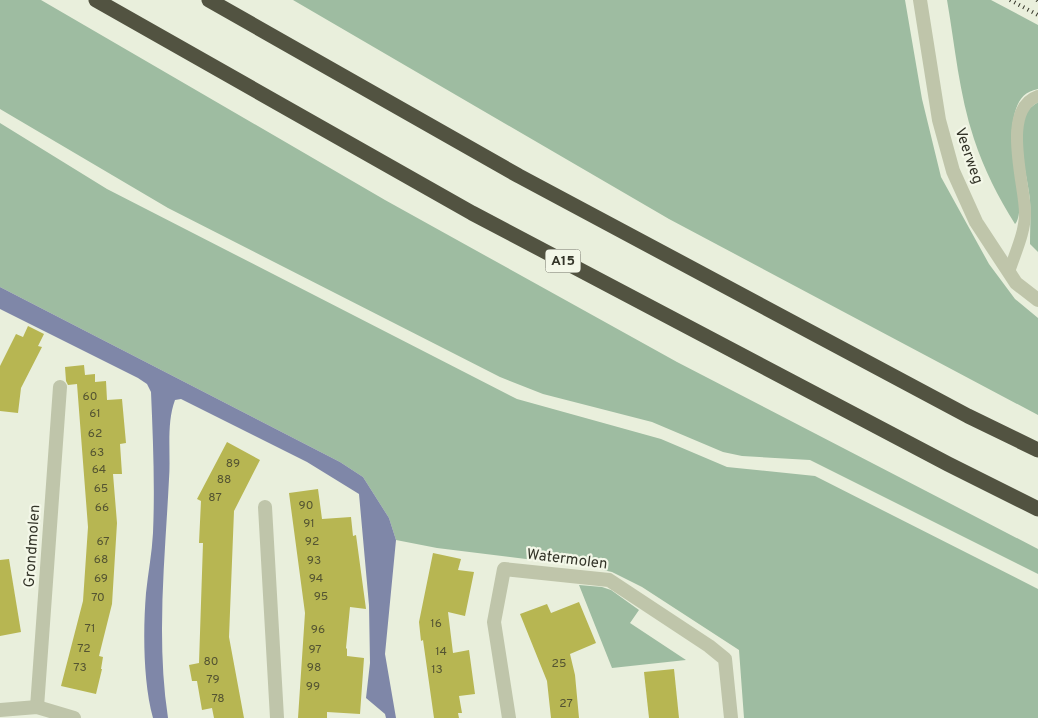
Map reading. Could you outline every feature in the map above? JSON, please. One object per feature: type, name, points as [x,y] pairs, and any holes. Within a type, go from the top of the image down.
[{"type":"highway","name":"A15","points":[[96,0],[481,218],[948,464],[1038,509]]},
{"type":"highway","points":[[209,0],[519,176],[959,411],[1038,450]]},
{"type":"street","name":"Veerweg","points":[[920,0],[939,120],[953,171],[976,222],[1016,283],[1038,300]]},
{"type":"street","name":"Grondmolen","points":[[37,707],[60,387]]},
{"type":"street","points":[[265,507],[277,718]]},
{"type":"street","name":"Watermolen","points":[[509,718],[494,622],[504,569],[609,580],[710,646],[725,659],[731,718]]},
{"type":"street","points":[[0,710],[37,707],[74,718]]},
{"type":"lane","points":[[1009,272],[1024,223],[1025,213],[1017,145],[1018,126],[1020,114],[1027,102],[1038,96]]},
{"type":"green space","points":[[0,0],[41,0],[385,200],[677,362],[1038,549],[1038,574],[810,460],[742,456],[723,452],[652,422],[543,394],[500,377],[168,208],[0,109]]},
{"type":"green space","points":[[293,0],[905,0],[922,99],[941,177],[989,264],[1015,299],[1038,318],[1038,415],[669,219]]},
{"type":"green space","points":[[947,0],[991,0],[1038,25],[1038,89],[1026,94],[1018,103],[1012,129],[1019,197],[1018,218],[1015,224],[992,183],[974,139],[961,87]]},
{"type":"green space","points":[[1038,102],[1038,252],[1030,244],[1030,201],[1023,156],[1022,133],[1023,122],[1027,112]]},
{"type":"green space","points":[[0,123],[107,189],[517,399],[661,439],[727,467],[815,476],[1038,589],[1038,718],[744,718],[739,650],[642,587],[612,572],[590,567],[437,548],[396,540],[389,518],[363,477],[340,462],[0,287]]},
{"type":"green space","points":[[579,585],[602,587],[611,590],[639,610],[630,623],[686,660],[612,668]]},
{"type":"water","points":[[0,287],[340,462],[363,477],[389,518],[396,540],[385,654],[396,718],[386,718],[385,714],[366,698],[370,663],[369,605],[359,494],[307,462],[181,399],[175,400],[172,409],[169,439],[162,599],[164,688],[168,718],[153,718],[147,688],[144,639],[146,593],[154,515],[151,392],[147,384],[138,378],[0,309]]},
{"type":"building","points":[[28,326],[44,334],[38,346],[42,347],[21,388],[18,413],[0,411],[0,366],[16,334],[23,337]]},
{"type":"building","points":[[84,365],[85,375],[95,374],[95,382],[106,381],[107,400],[122,399],[126,443],[120,444],[122,474],[113,474],[117,523],[112,604],[99,656],[103,657],[96,694],[61,686],[83,601],[88,527],[77,384],[68,385],[65,367]]},
{"type":"building","points":[[227,442],[260,460],[234,511],[229,637],[244,718],[214,718],[212,708],[202,710],[197,681],[192,681],[189,665],[199,663],[203,543],[199,543],[201,501],[197,499]]},
{"type":"building","points":[[318,489],[322,519],[351,517],[353,536],[356,535],[366,609],[350,607],[346,648],[347,656],[364,658],[360,714],[327,712],[327,718],[298,718],[305,613],[289,493]]},
{"type":"building","points":[[433,553],[461,559],[458,570],[474,572],[465,616],[448,612],[453,653],[469,650],[475,694],[459,696],[462,713],[458,713],[459,718],[434,718],[423,640],[421,641],[419,622]]},
{"type":"building","points":[[9,559],[21,632],[0,636],[0,560]]},
{"type":"building","points":[[579,602],[596,643],[570,654],[575,675],[579,718],[551,718],[547,681],[520,614],[547,604],[551,613]]},
{"type":"building","points":[[674,669],[679,718],[649,718],[644,672]]},
{"type":"railway","points":[[1010,0],[1038,15]]}]
